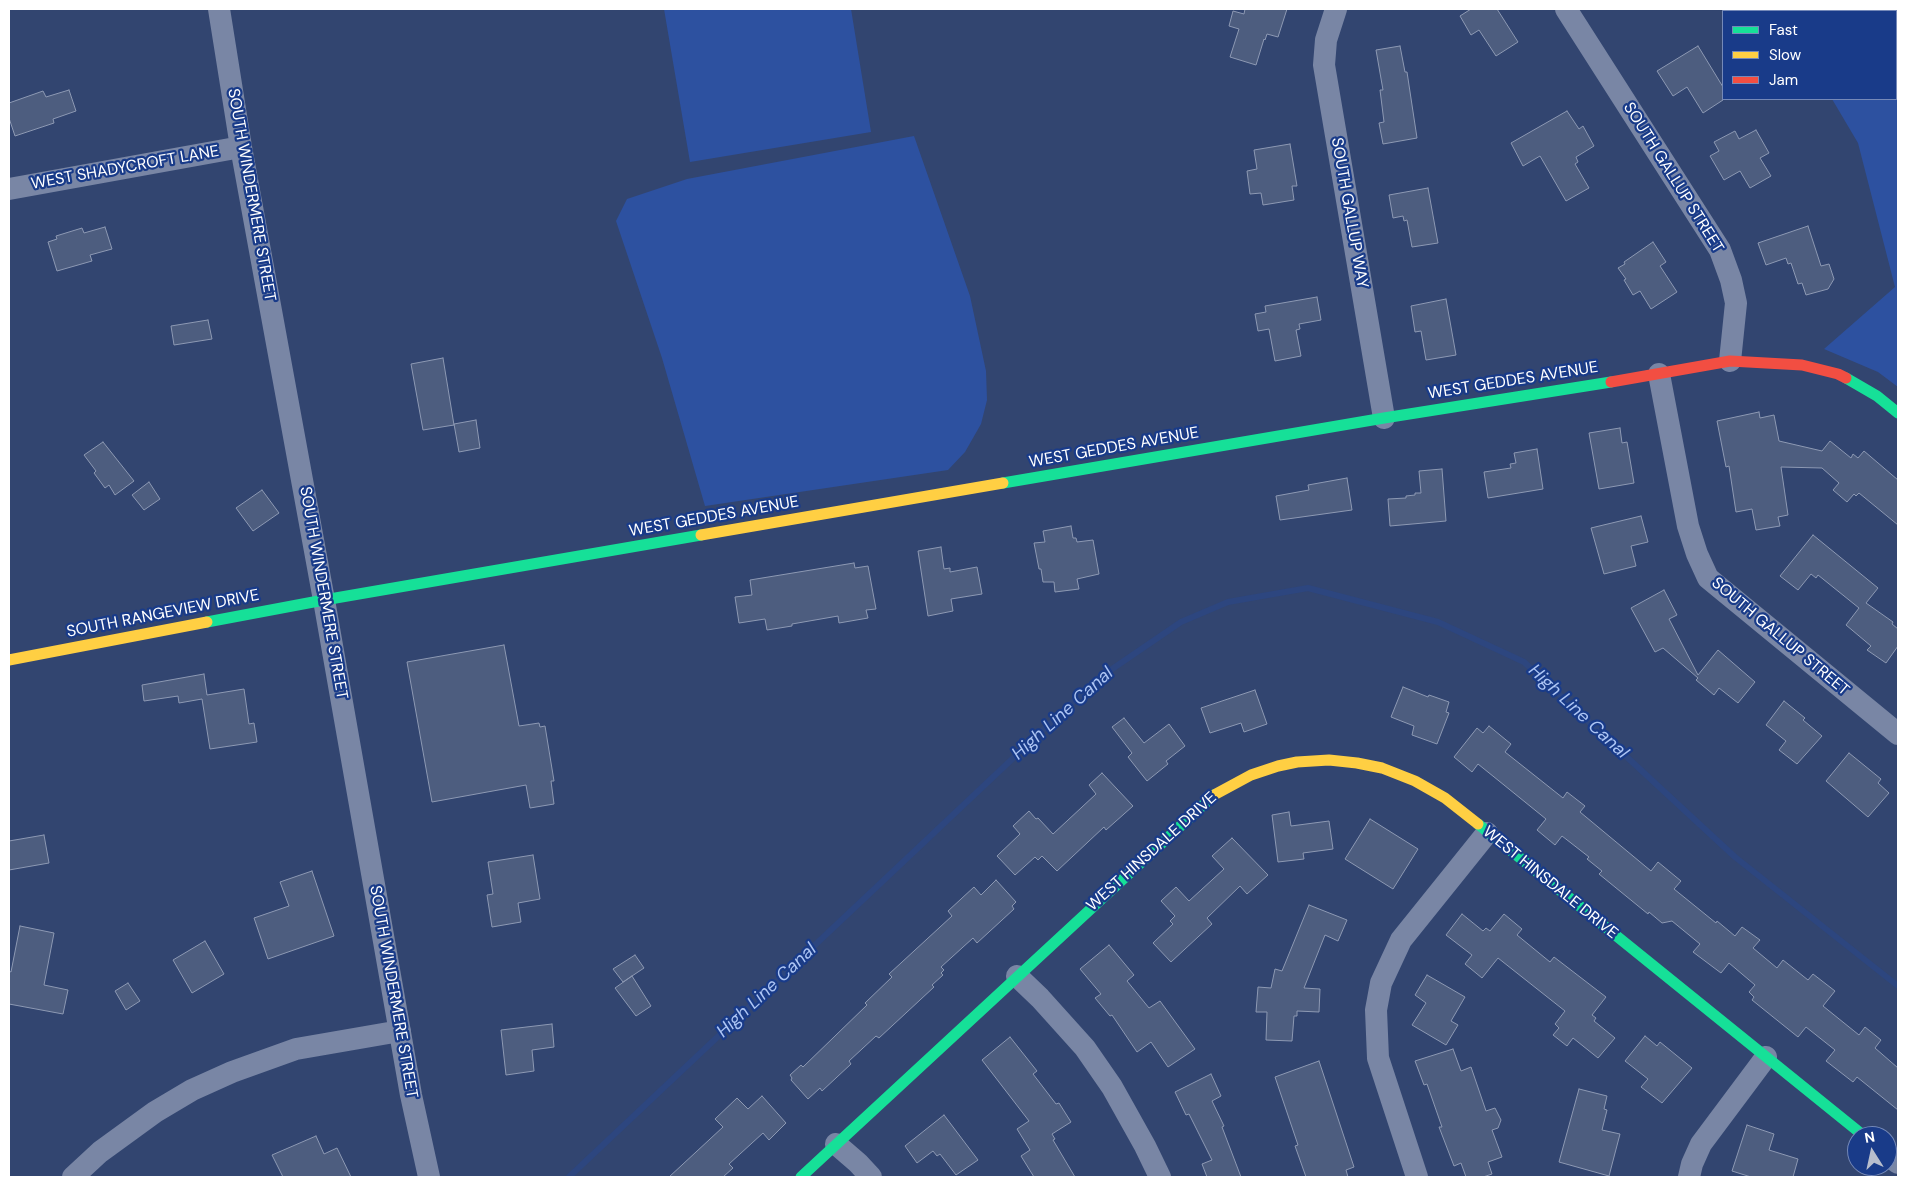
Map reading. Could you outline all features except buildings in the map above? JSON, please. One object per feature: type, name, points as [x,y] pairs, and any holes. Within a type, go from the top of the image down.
[{"type":"street","name":"SOUTH WINDERMERE STREET","points":[[219,9],[241,147],[324,600],[411,1094],[428,1177]]},
{"type":"street","name":"SOUTH GALLUP WAY","points":[[1336,9],[1326,40],[1324,65],[1384,418]]},
{"type":"street","name":"SOUTH GALLUP STREET","points":[[1566,9],[1720,250],[1731,280],[1736,303],[1730,361]]},
{"type":"street","name":"WEST SHADYCROFT LANE","points":[[9,189],[241,147]]},
{"type":"street","name":"WEST GEDDES AVENUE","points":[[324,600],[1384,418],[1730,361],[1802,365],[1838,374],[1877,396],[1898,413]]},
{"type":"street","name":"SOUTH GALLUP STREET","points":[[1659,374],[1688,526],[1697,554],[1708,578],[1898,734]]},
{"type":"street","name":"SOUTH RANGEVIEW DRIVE","points":[[9,660],[324,600]]},
{"type":"street","name":"WEST HINSDALE DRIVE","points":[[801,1177],[1207,800],[1222,790],[1251,776],[1278,766],[1297,762],[1329,760],[1382,768],[1415,781],[1445,798],[1852,1126]]},
{"type":"street","points":[[1417,1177],[1378,1058],[1376,1010],[1381,984],[1401,940],[1487,833]]},
{"type":"street","points":[[1017,976],[1040,998],[1085,1048],[1112,1087],[1160,1177]]},
{"type":"street","points":[[74,1177],[107,1147],[155,1112],[192,1090],[232,1072],[296,1049],[400,1031]]},
{"type":"street","points":[[1689,1177],[1692,1164],[1701,1144],[1766,1057]]},
{"type":"street","points":[[836,1144],[871,1177]]},
{"type":"shaded area","points":[[664,9],[851,9],[871,132],[690,162]]},
{"type":"shaded area","points":[[1898,9],[1898,387],[1878,372],[1824,349],[1895,287],[1858,143],[1833,100],[1897,100],[1897,10],[1779,10]]},
{"type":"shaded area","points":[[914,136],[970,296],[986,371],[987,400],[981,424],[965,452],[948,470],[705,506],[662,358],[616,221],[627,199],[687,179]]},
{"type":"waterway","name":"High Line Canal","points":[[569,1177],[1096,680],[1181,622],[1228,602],[1308,588],[1438,622],[1524,662],[1735,857],[1898,986]]},
{"type":"traffic: fast","points":[[1846,378],[1877,396],[1898,413]]},
{"type":"traffic: fast","points":[[1003,483],[1384,418],[1611,382]]},
{"type":"traffic: fast","points":[[207,622],[701,535]]},
{"type":"traffic: fast","points":[[801,1177],[1214,795]]},
{"type":"traffic: fast","points":[[1478,824],[1852,1126]]},
{"type":"traffic: slow","points":[[701,535],[1003,483]]},
{"type":"traffic: slow","points":[[9,660],[207,622]]},
{"type":"traffic: slow","points":[[1214,795],[1251,775],[1278,766],[1297,762],[1329,760],[1357,763],[1382,768],[1415,781],[1445,798],[1478,824]]},
{"type":"traffic: jam","points":[[1611,382],[1730,361],[1802,365],[1838,374],[1846,378]]}]
